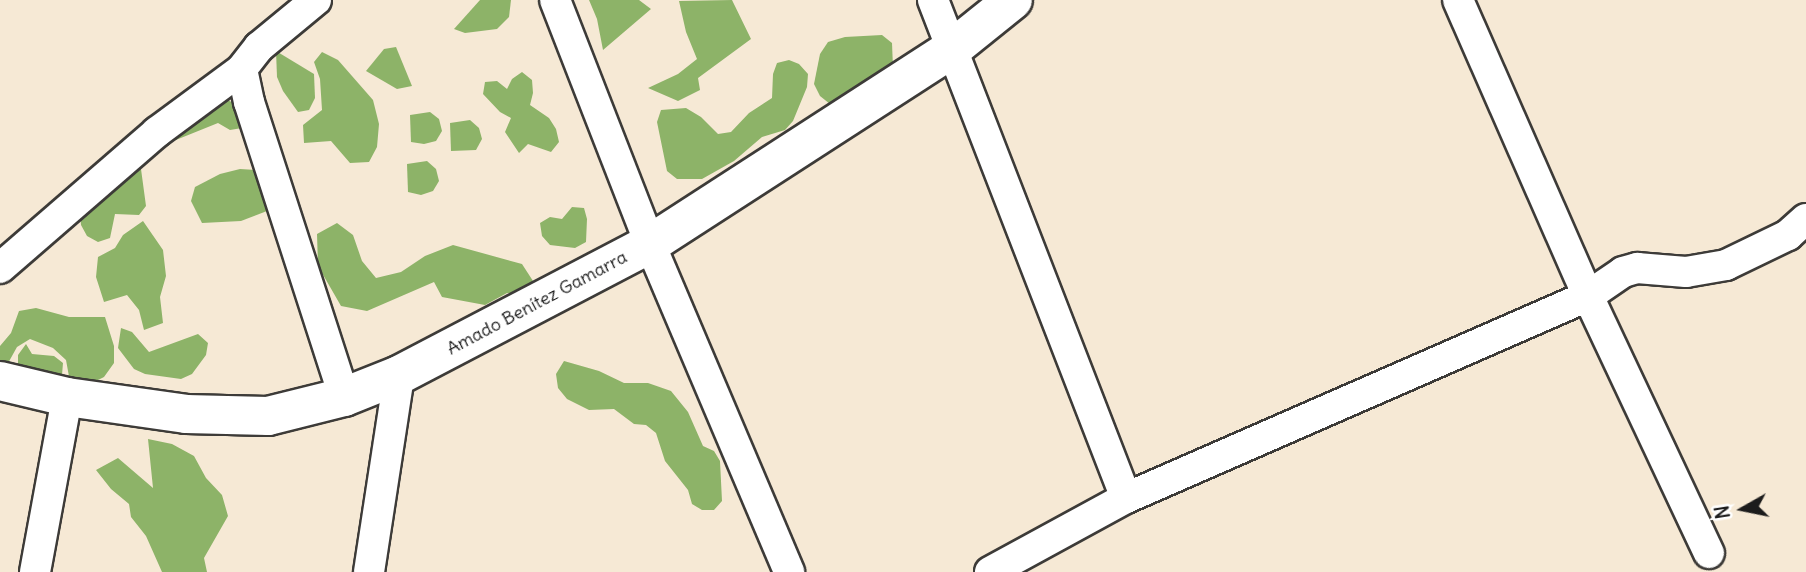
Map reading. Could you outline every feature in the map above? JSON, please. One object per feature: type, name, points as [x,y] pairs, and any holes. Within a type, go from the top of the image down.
[{"type":"main road","name":"Amado Benítez Gamarra","points":[[0,381],[67,397],[186,414],[268,416],[344,397],[399,375],[650,244],[952,49],[1013,0]]},
{"type":"street","points":[[0,268],[157,132],[242,69],[259,47],[316,0]]},
{"type":"street","points":[[555,0],[650,244],[789,572]]},
{"type":"street","points":[[933,0],[1126,498]]},
{"type":"street","points":[[1458,0],[1588,296],[1709,554]]},
{"type":"street","points":[[242,69],[249,102],[344,397]]},
{"type":"street","points":[[990,572],[1126,498],[1588,296],[1623,272],[1637,268],[1686,272],[1726,265],[1788,234],[1806,219]]},
{"type":"street","points":[[369,572],[399,375]]},
{"type":"street","points":[[35,572],[67,397]]},
{"type":"green space","points":[[480,0],[511,0],[509,17],[497,29],[465,33],[454,29]]},
{"type":"green space","points":[[589,0],[639,0],[651,9],[603,50],[597,19]]},
{"type":"green space","points":[[732,0],[751,39],[698,78],[700,90],[678,101],[648,88],[678,74],[697,59],[686,32],[679,1]]},
{"type":"green space","points":[[882,35],[892,43],[893,68],[842,102],[830,104],[820,96],[814,84],[820,54],[828,42],[845,37]]},
{"type":"green space","points":[[396,47],[412,86],[397,89],[366,71],[384,49]]},
{"type":"green space","points":[[276,51],[314,74],[315,98],[309,110],[298,112],[283,91],[277,77]]},
{"type":"green space","points":[[322,52],[338,60],[373,100],[379,124],[377,147],[369,162],[350,163],[331,141],[304,143],[303,125],[322,110],[320,79],[314,62]]},
{"type":"green space","points":[[789,60],[799,64],[808,74],[807,87],[793,121],[785,130],[762,137],[734,161],[702,179],[677,179],[667,171],[657,122],[661,110],[686,108],[701,117],[718,134],[731,132],[749,113],[772,98],[773,74],[777,63]]},
{"type":"green space","points":[[522,72],[532,80],[530,105],[549,118],[556,129],[559,142],[551,152],[528,144],[519,153],[505,132],[511,118],[500,112],[483,94],[485,82],[497,81],[507,89],[512,79]]},
{"type":"green space","points":[[222,96],[236,105],[242,128],[230,130],[218,123],[156,148]]},
{"type":"green space","points":[[430,112],[439,119],[442,131],[436,141],[424,144],[411,142],[410,115]]},
{"type":"green space","points":[[470,120],[479,128],[482,139],[476,150],[451,151],[450,123]]},
{"type":"green space","points":[[104,160],[141,169],[146,206],[139,215],[115,214],[110,238],[98,242],[87,236],[81,225],[79,200],[84,174]]},
{"type":"green space","points":[[427,161],[436,169],[439,181],[433,191],[421,195],[408,192],[407,164]]},
{"type":"green space","points":[[240,169],[258,170],[267,211],[241,221],[202,223],[191,201],[195,187],[220,174]]},
{"type":"green space","points":[[572,207],[584,208],[587,219],[586,242],[575,248],[550,245],[542,236],[540,223],[550,217],[562,219]]},
{"type":"green space","points":[[143,221],[163,250],[166,276],[160,297],[163,323],[144,330],[139,310],[127,295],[104,302],[96,277],[98,257],[115,248],[123,235]]},
{"type":"green space","points":[[337,223],[353,235],[362,261],[376,278],[401,272],[425,256],[453,245],[522,264],[533,281],[527,293],[507,293],[485,305],[442,297],[434,282],[367,311],[341,306],[318,266],[317,234]]},
{"type":"green space","points":[[36,308],[69,317],[105,317],[114,346],[114,363],[104,377],[94,382],[70,382],[66,360],[53,348],[30,339],[17,347],[7,365],[0,365],[0,346],[11,333],[19,311]]},
{"type":"green space","points":[[121,328],[132,332],[149,352],[198,334],[208,343],[206,355],[192,374],[181,379],[145,374],[134,369],[118,348]]},
{"type":"green space","points":[[26,344],[32,354],[54,356],[63,363],[62,375],[52,380],[18,367],[18,355]]},
{"type":"green space","points":[[564,361],[599,371],[624,383],[648,383],[671,391],[688,412],[703,446],[714,451],[720,461],[722,501],[714,510],[702,510],[692,504],[688,490],[665,461],[656,433],[646,425],[634,424],[614,409],[589,410],[567,399],[558,388],[556,374]]},
{"type":"green space","points":[[148,439],[172,444],[194,456],[206,478],[222,495],[228,516],[204,558],[207,572],[162,572],[146,536],[131,517],[129,504],[111,489],[96,470],[118,458],[153,488]]}]
